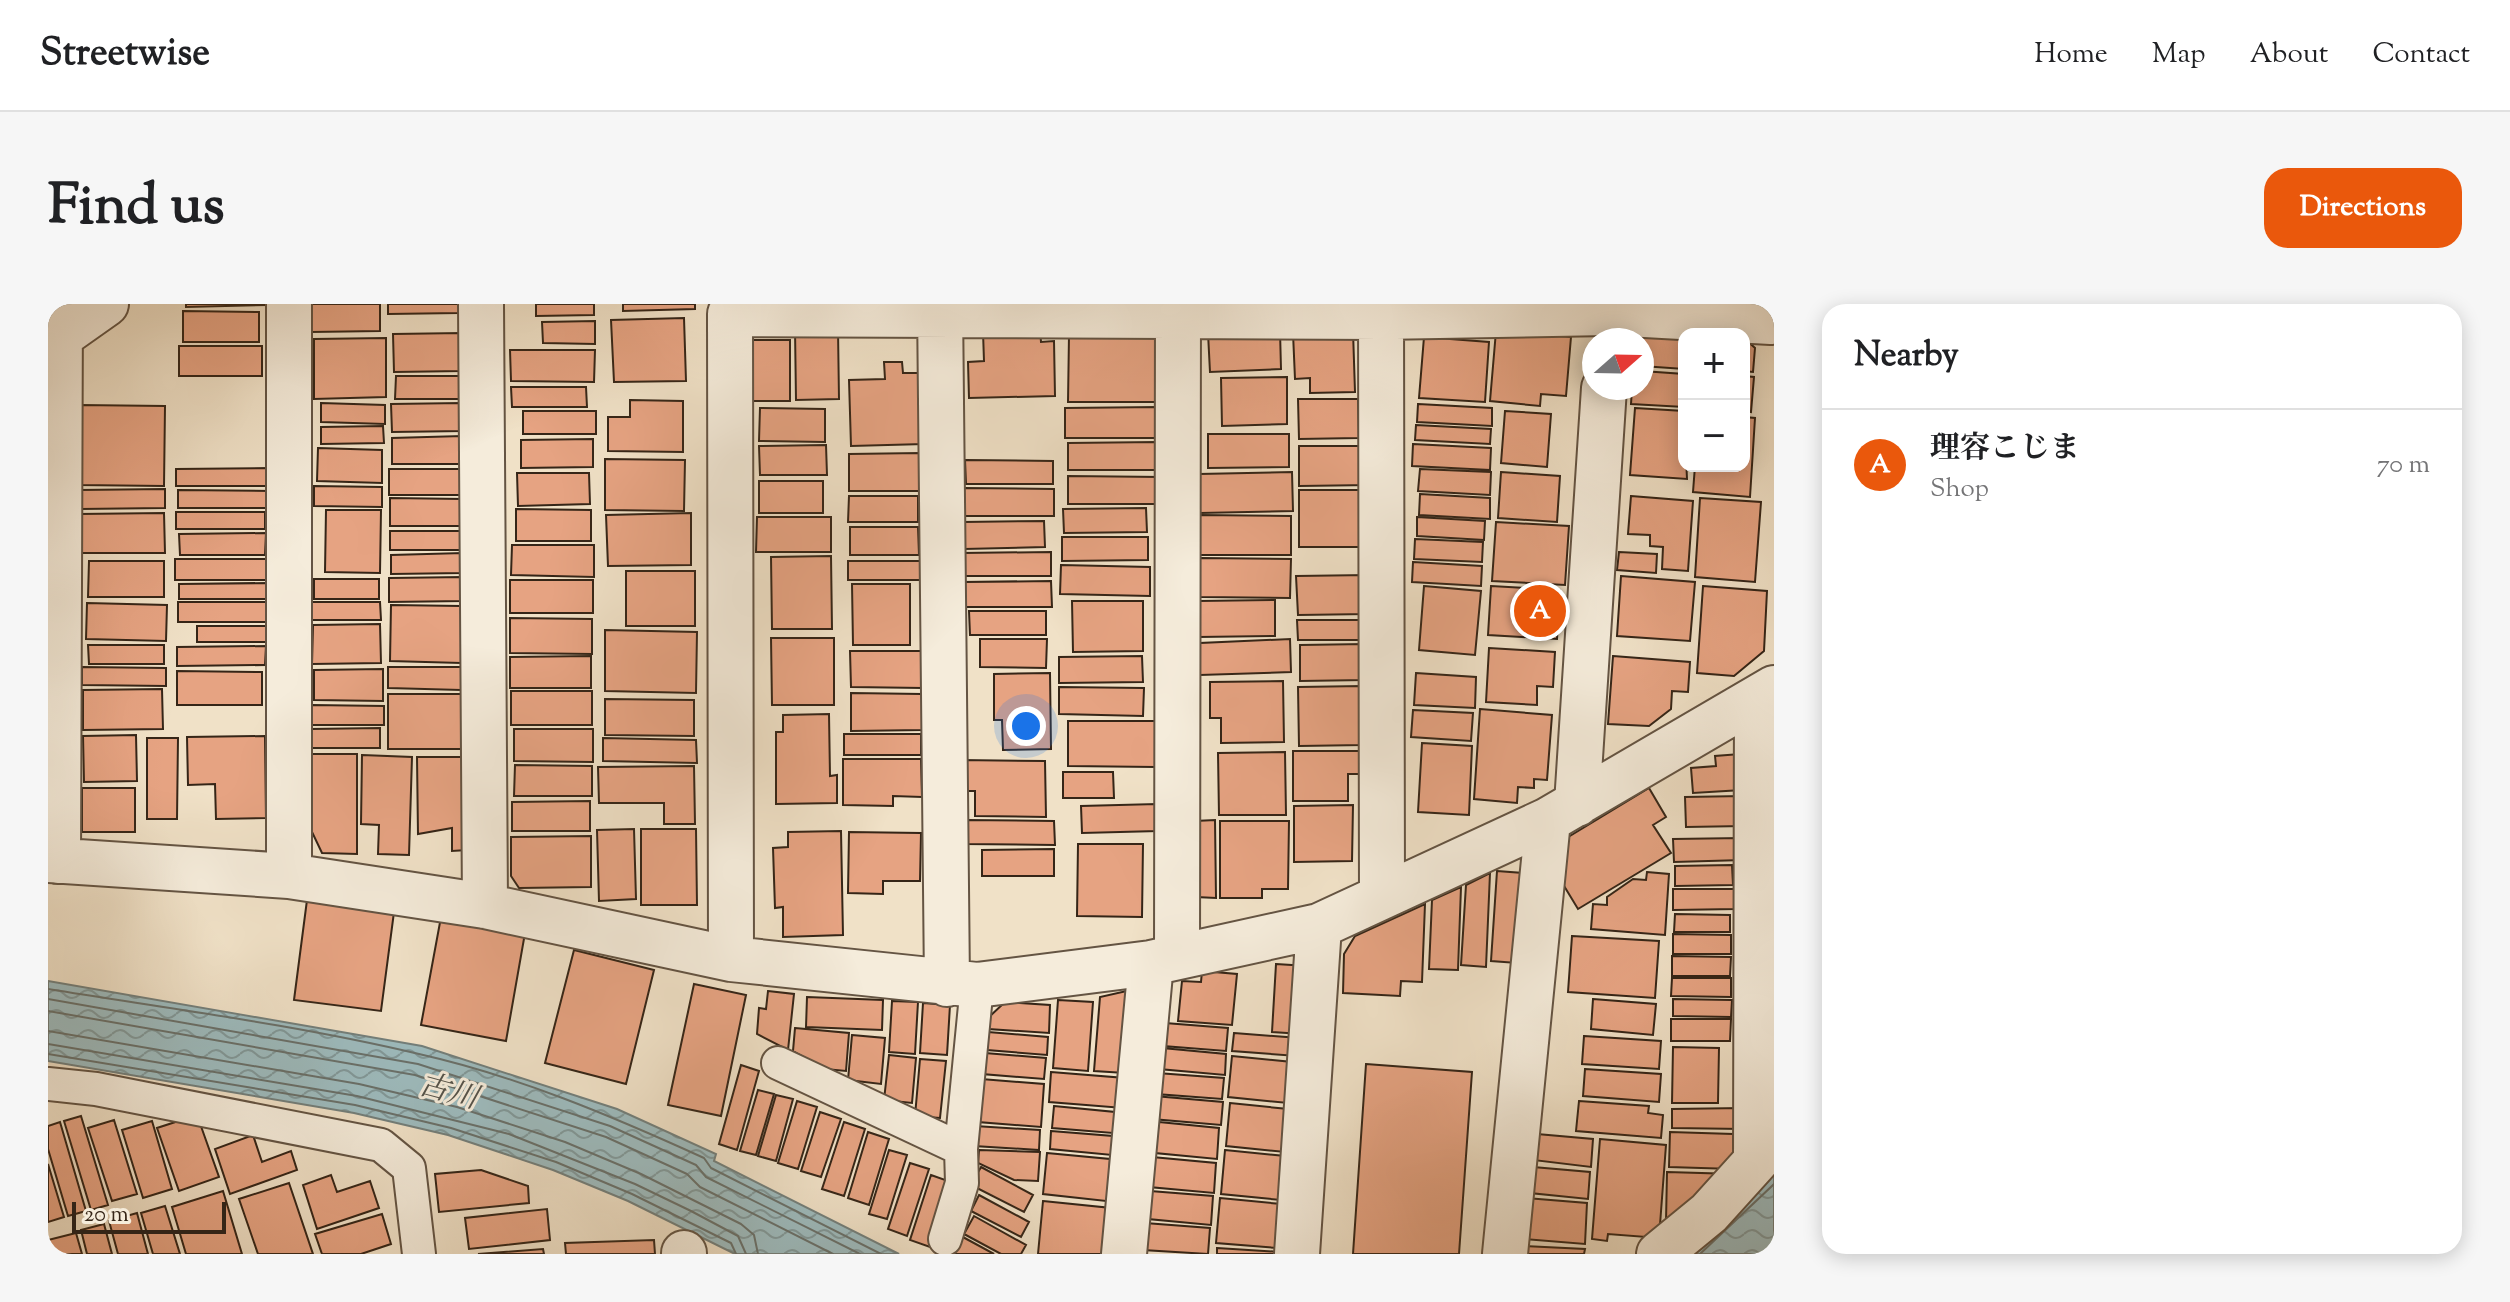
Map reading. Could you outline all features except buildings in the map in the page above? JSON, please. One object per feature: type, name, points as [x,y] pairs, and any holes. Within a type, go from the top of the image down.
[{"type":"street","points":[[106,304],[56,328],[53,860],[289,876],[485,906],[731,959],[962,985],[1164,959],[1319,926],[1563,812],[1765,693]]},
{"type":"street","points":[[289,304],[289,876]]},
{"type":"street","points":[[481,304],[485,906]]},
{"type":"street","points":[[731,959],[730,309],[1381,311],[1772,327]]},
{"type":"street","points":[[1124,1254],[1164,959],[1178,310]]},
{"type":"street","points":[[940,311],[962,985]]},
{"type":"street","points":[[1381,311],[1382,897]]},
{"type":"street","points":[[1505,1254],[1563,812],[1603,400]]},
{"type":"street","points":[[1659,1254],[1709,1213],[1756,1161],[1765,693]]},
{"type":"street","points":[[1297,1254],[1319,926]]},
{"type":"lane","points":[[945,1239],[962,1183],[962,985]]},
{"type":"lane","points":[[778,1063],[961,1149]]},
{"type":"lane","points":[[48,1084],[96,1089],[381,1145],[409,1168],[419,1254]]},
{"type":"water","name":"古川","points":[[48,981],[422,1046],[617,1109],[716,1154],[714,1161],[899,1254],[735,1254],[628,1201],[553,1170],[448,1135],[354,1113],[48,1061]]},
{"type":"water","points":[[1774,1153],[1774,1254],[1673,1254]]},
{"type":"place","name":"理容こじま","points":[[1540,611]]}]
